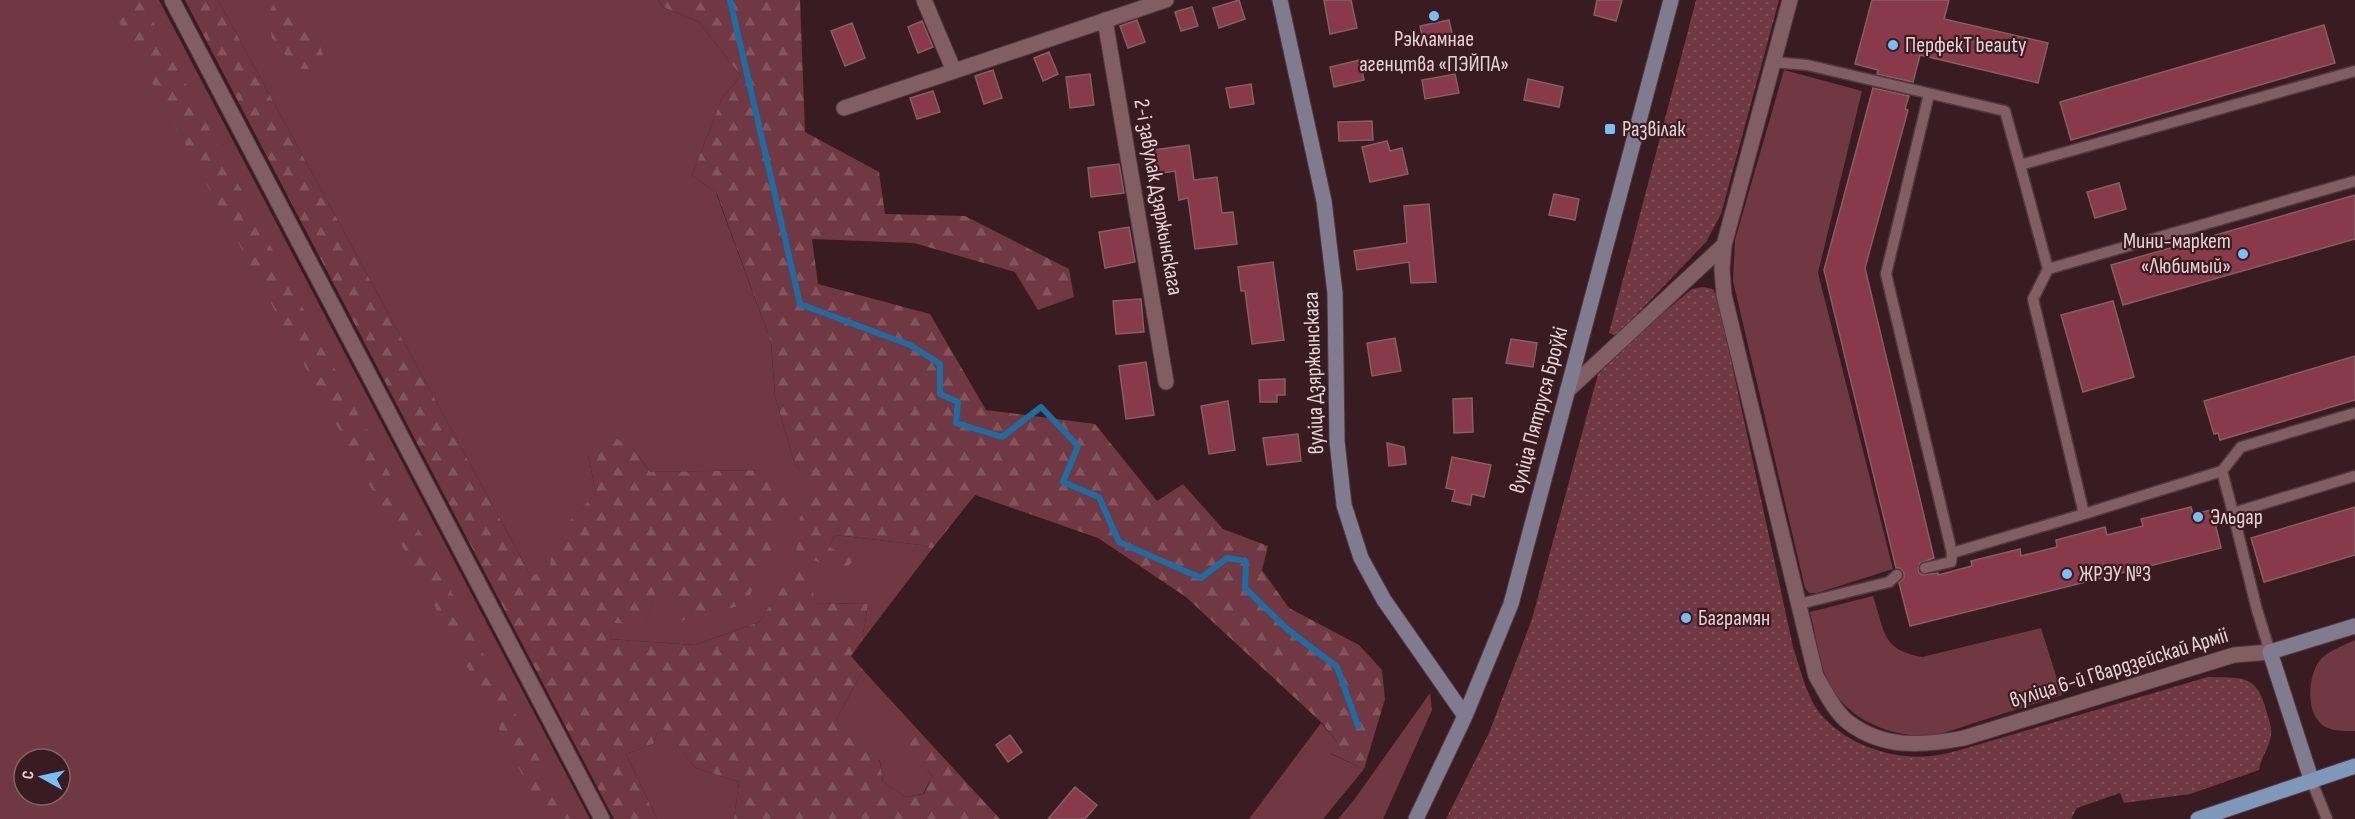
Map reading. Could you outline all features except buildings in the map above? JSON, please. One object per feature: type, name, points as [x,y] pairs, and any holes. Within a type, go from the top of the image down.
[{"type":"main road","points":[[2198,819],[2355,766]]},
{"type":"street","points":[[172,0],[602,819]]},
{"type":"street","points":[[924,0],[954,71]]},
{"type":"street","points":[[844,108],[1166,0]]},
{"type":"street","name":"вуліца Дзяржынскага","points":[[1280,0],[1324,201],[1335,294],[1337,441],[1344,505],[1361,558],[1384,600],[1465,716]]},
{"type":"street","name":"вуліца Пятруся Броўкі","points":[[1416,819],[1465,716],[1510,604],[1671,0]]},
{"type":"street","name":"вуліца 6-й Гвардзейскай Арміі","points":[[1790,0],[1724,245],[1722,269],[1724,295],[1816,676],[1829,699],[1847,721],[1870,735],[1900,744],[1930,745],[1964,738],[2234,655],[2270,652],[2355,626]]},
{"type":"street","name":"2-і завулак Дзяржынскага","points":[[1105,20],[1166,382]]},
{"type":"street","points":[[1567,391],[1724,245]]},
{"type":"street","points":[[2270,652],[2312,782]]},
{"type":"lane","points":[[1773,62],[1807,65],[2006,111],[2048,269],[2033,299],[2084,514]]},
{"type":"lane","points":[[2020,165],[2355,71]]},
{"type":"lane","points":[[1925,568],[1951,562],[1952,553],[1886,274],[1929,94]]},
{"type":"lane","points":[[2048,269],[2355,180]]},
{"type":"lane","points":[[1952,553],[2222,471],[2241,447],[2355,413]]},
{"type":"lane","points":[[2222,471],[2270,652]]},
{"type":"lane","points":[[2234,513],[2355,476]]},
{"type":"lane","points":[[1799,604],[1889,582],[1898,575]]},
{"type":"lane","points":[[2312,782],[2327,819]]},
{"type":"green space","points":[[0,0],[159,0],[590,819],[0,819]]},
{"type":"green space","points":[[107,0],[142,0],[570,819],[545,819],[465,662]]},
{"type":"green space","points":[[185,0],[218,0],[531,576],[550,567],[552,540],[596,493],[588,455],[611,436],[633,448],[650,472],[764,470],[793,500],[746,604],[680,621],[675,596],[656,591],[645,624],[614,623],[610,639],[695,645],[759,622],[794,570],[811,577],[815,603],[868,604],[862,641],[851,656],[863,670],[836,720],[859,727],[880,762],[883,782],[905,797],[924,794],[932,776],[909,744],[919,731],[1000,819],[734,819],[739,782],[696,768],[660,725],[653,744],[626,754],[657,819],[614,819]]},
{"type":"green space","points":[[218,0],[658,0],[663,7],[699,22],[741,76],[722,98],[692,175],[716,193],[771,342],[775,396],[794,462],[818,493],[800,517],[829,547],[835,535],[921,545],[932,549],[862,641],[868,604],[815,603],[795,570],[759,622],[695,645],[610,639],[613,622],[645,623],[656,590],[675,595],[681,621],[763,470],[650,472],[633,448],[588,455],[596,493],[553,540],[550,568],[531,576]]},
{"type":"green space","points":[[658,0],[800,0],[805,132],[879,172],[885,214],[965,216],[1069,269],[1074,297],[1038,310],[1015,272],[914,243],[812,239],[818,284],[930,314],[986,410],[1095,424],[1157,501],[1183,484],[1223,529],[1268,546],[1262,570],[1289,608],[1359,645],[1382,670],[1385,699],[1364,769],[1330,753],[1337,742],[1322,723],[1186,597],[1098,538],[975,495],[932,549],[921,545],[835,535],[829,547],[854,559],[843,573],[796,552],[800,517],[817,493],[794,462],[775,396],[771,342],[717,194],[692,175],[722,98],[741,76],[699,22],[663,7]]},
{"type":"green space","points":[[1696,0],[1779,0],[1721,214],[1706,242],[1616,336],[1609,333]]},
{"type":"green space","points":[[275,1],[292,6],[317,33],[323,57],[316,70],[295,68],[272,38],[267,16]]},
{"type":"green space","points":[[1784,70],[1862,91],[1818,273],[1893,569],[1817,593],[1809,593],[1805,588],[1733,281],[1735,240]]},
{"type":"green space","points":[[1703,287],[1713,289],[1718,300],[1793,647],[1805,685],[1814,703],[1819,712],[1836,729],[1860,744],[1888,753],[1917,757],[1944,754],[2208,677],[2231,678],[2247,681],[2253,685],[2259,691],[2267,713],[2271,735],[2259,770],[2190,794],[2124,803],[2120,793],[2077,808],[2071,819],[1446,819],[1489,733],[1532,619],[1598,374],[1652,322],[1692,289]]},
{"type":"green space","points":[[1873,596],[1883,629],[1892,644],[1909,654],[1922,657],[2041,628],[2062,695],[1950,731],[1925,736],[1894,732],[1865,720],[1852,712],[1832,689],[1818,652],[1810,612]]},
{"type":"green space","points":[[2355,640],[2355,731],[2334,730],[2320,723],[2314,713],[2310,697],[2312,679],[2318,663],[2325,655]]},
{"type":"green space","points":[[863,670],[919,731],[910,744],[932,776],[923,794],[905,797],[883,782],[880,761],[836,720]]},
{"type":"green space","points":[[1430,693],[1432,710],[1383,819],[1338,819],[1354,800]]},
{"type":"green space","points":[[1321,723],[1337,742],[1331,754],[1364,769],[1323,819],[1249,819]]},
{"type":"green space","points":[[660,724],[696,768],[739,782],[734,819],[657,819],[626,754],[653,744]]},
{"type":"waterway","points":[[730,0],[800,304],[910,345],[940,364],[940,394],[958,402],[956,423],[1002,437],[1041,407],[1078,446],[1063,482],[1099,497],[1119,542],[1201,578],[1227,558],[1246,561],[1245,588],[1287,629],[1337,667],[1358,726]]},
{"type":"place","name":"Рэкламнае агенцтва «ПЭЙПА»","points":[[1434,16]]},
{"type":"place","name":"ПерфекТ beauty","points":[[1893,45]]},
{"type":"place","name":"Развілак","points":[[1610,129]]},
{"type":"place","name":"Мини-маркет «Любимый»","points":[[2243,254]]},
{"type":"place","name":"Эльдар","points":[[2198,517]]},
{"type":"place","name":"ЖРЭУ №3","points":[[2067,574]]},
{"type":"place","name":"Баграмян","points":[[1686,618]]}]
